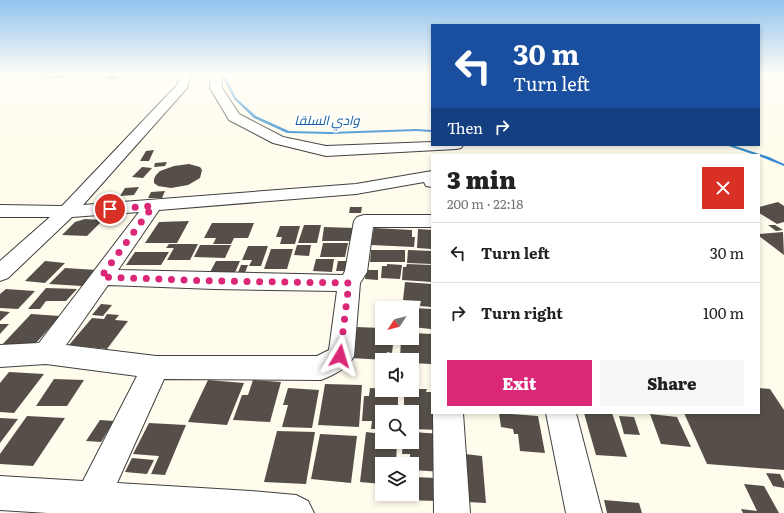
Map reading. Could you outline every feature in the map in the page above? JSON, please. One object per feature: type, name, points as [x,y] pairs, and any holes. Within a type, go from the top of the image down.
[{"type":"street","points":[[0,273],[66,212],[172,98]]},
{"type":"street","points":[[222,98],[234,117],[278,140],[326,151],[434,146]]},
{"type":"street","points":[[0,211],[66,212],[153,206],[356,189],[431,176]]},
{"type":"street","points":[[46,353],[153,206]]},
{"type":"street","points":[[0,356],[46,353],[156,367],[321,368],[340,356],[349,283],[356,272],[364,221],[431,221]]},
{"type":"street","points":[[101,277],[214,281],[349,283]]},
{"type":"street","points":[[92,498],[156,367]]},
{"type":"street","points":[[448,414],[452,513]]},
{"type":"street","points":[[561,414],[584,513]]},
{"type":"street","points":[[0,493],[251,508],[296,513]]},
{"type":"building","points":[[154,150],[149,161],[140,161],[146,151]]},
{"type":"building","points":[[167,162],[165,166],[154,167],[155,163]]},
{"type":"building","points":[[189,164],[200,167],[202,170],[200,178],[188,185],[171,188],[158,186],[154,183],[156,175],[160,171],[174,166]]},
{"type":"building","points":[[142,167],[152,168],[143,178],[132,177]]},
{"type":"building","points":[[139,187],[134,195],[120,196],[125,188]]},
{"type":"building","points":[[165,191],[162,198],[148,198],[151,192]]},
{"type":"building","points":[[778,202],[784,206],[784,222],[777,224],[760,214],[760,207]]},
{"type":"building","points":[[350,207],[362,207],[361,213],[349,213]]},
{"type":"building","points":[[85,219],[103,220],[87,236],[62,235],[75,222]]},
{"type":"building","points":[[189,221],[177,243],[145,243],[159,222]]},
{"type":"building","points":[[212,223],[254,223],[248,238],[234,238],[231,244],[213,244],[216,238],[204,238]]},
{"type":"building","points":[[304,225],[321,225],[317,243],[298,243]]},
{"type":"building","points":[[768,225],[775,225],[783,230],[776,231]]},
{"type":"building","points":[[280,226],[300,226],[295,244],[280,244],[282,237],[276,237]]},
{"type":"building","points":[[324,227],[355,228],[353,241],[322,241]]},
{"type":"building","points":[[374,228],[412,230],[412,237],[415,237],[414,247],[371,245]]},
{"type":"building","points":[[418,229],[431,230],[431,249],[417,248]]},
{"type":"building","points":[[783,232],[784,255],[760,237],[760,234]]},
{"type":"building","points":[[323,243],[348,243],[345,257],[320,257]]},
{"type":"building","points":[[169,244],[198,244],[190,260],[167,260],[174,248],[166,248]]},
{"type":"building","points":[[200,245],[231,245],[225,258],[194,257]]},
{"type":"building","points":[[297,245],[311,245],[309,256],[294,255]]},
{"type":"building","points":[[248,246],[268,246],[261,266],[249,266],[252,260],[242,260]]},
{"type":"building","points":[[271,249],[293,249],[287,269],[264,269]]},
{"type":"building","points":[[371,250],[405,250],[405,262],[370,262]]},
{"type":"building","points":[[408,250],[431,251],[431,264],[407,263]]},
{"type":"building","points":[[135,252],[169,252],[161,265],[126,265]]},
{"type":"building","points":[[316,259],[334,259],[332,272],[313,271]]},
{"type":"building","points":[[45,261],[65,263],[45,283],[25,281]]},
{"type":"building","points":[[216,261],[240,261],[233,277],[208,276]]},
{"type":"building","points":[[338,261],[347,261],[346,271],[336,271]]},
{"type":"building","points":[[387,264],[402,265],[400,279],[381,278],[382,266],[387,266]]},
{"type":"building","points":[[407,264],[431,265],[431,282],[402,280],[403,267],[406,267]]},
{"type":"building","points":[[241,265],[248,265],[244,275],[237,275]]},
{"type":"building","points":[[65,268],[97,270],[82,286],[49,284]]},
{"type":"building","points":[[366,270],[378,270],[378,280],[365,279]]},
{"type":"building","points":[[405,282],[431,284],[431,307],[420,306],[421,301],[403,300]]},
{"type":"building","points":[[46,288],[77,289],[66,301],[46,301],[40,309],[28,309]]},
{"type":"building","points":[[6,289],[35,291],[18,309],[0,308],[0,294]]},
{"type":"building","points":[[101,304],[112,305],[103,316],[92,315]]},
{"type":"building","points":[[419,308],[431,309],[431,329],[419,328]]},
{"type":"building","points":[[0,311],[10,312],[0,321]]},
{"type":"building","points":[[31,314],[60,316],[37,342],[17,351],[0,350],[0,347]]},
{"type":"building","points":[[107,314],[119,315],[115,320],[128,321],[107,349],[69,345],[92,318],[104,319]]},
{"type":"building","points":[[0,324],[9,324],[0,334]]},
{"type":"building","points":[[356,327],[375,328],[375,345],[393,345],[392,353],[375,353],[375,359],[351,358]]},
{"type":"building","points":[[419,333],[431,334],[431,364],[419,363],[419,353],[400,353],[401,345],[419,345]]},
{"type":"building","points":[[9,372],[44,374],[14,413],[0,412],[0,383]]},
{"type":"building","points":[[54,379],[84,380],[67,406],[36,406]]},
{"type":"building","points":[[208,380],[244,383],[227,425],[188,422]]},
{"type":"building","points":[[253,380],[281,382],[270,422],[233,420],[242,395],[248,395]]},
{"type":"building","points":[[325,384],[362,385],[359,427],[318,425]]},
{"type":"building","points":[[288,388],[319,390],[312,428],[282,427],[288,405],[283,405]]},
{"type":"building","points":[[370,388],[375,388],[375,397],[398,397],[398,405],[375,405],[375,429],[371,429],[372,421],[362,421],[364,396],[369,396]]},
{"type":"building","points":[[760,388],[770,389],[784,410],[784,470],[707,464],[684,414],[760,414]]},
{"type":"building","points":[[419,389],[427,389],[426,392],[431,392],[431,414],[440,414],[440,430],[419,429],[419,405],[404,405],[404,397],[419,397]]},
{"type":"building","points":[[499,414],[538,416],[545,453],[520,451],[518,434],[514,434],[513,429],[501,427]]},
{"type":"building","points":[[584,414],[612,414],[627,457],[596,455]]},
{"type":"building","points":[[650,414],[677,417],[691,447],[661,444]]},
{"type":"building","points":[[27,416],[65,418],[33,466],[0,464],[0,454]]},
{"type":"building","points":[[619,416],[634,417],[640,435],[624,434]]},
{"type":"building","points":[[0,418],[18,419],[0,443]]},
{"type":"building","points":[[100,420],[114,421],[101,442],[86,441]]},
{"type":"building","points":[[149,423],[186,425],[165,475],[151,474],[159,456],[133,454]]},
{"type":"building","points":[[277,431],[315,432],[306,484],[264,482]]},
{"type":"building","points":[[366,432],[375,433],[375,449],[397,449],[396,457],[375,457],[375,483],[360,482]]},
{"type":"building","points":[[419,432],[442,434],[443,472],[419,470],[419,457],[410,457],[410,454],[402,454],[402,449],[419,449]]},
{"type":"building","points":[[320,434],[357,436],[351,483],[311,479]]},
{"type":"building","points":[[465,454],[482,456],[486,503],[467,502]]},
{"type":"building","points":[[132,458],[154,460],[147,474],[125,472]]},
{"type":"building","points":[[766,473],[780,474],[784,482],[784,488],[773,486]]},
{"type":"building","points":[[419,477],[438,478],[439,501],[419,500]]},
{"type":"building","points":[[744,484],[764,486],[779,513],[743,513],[741,509],[757,511]]},
{"type":"building","points":[[604,500],[639,503],[642,513],[607,513]]},
{"type":"waterway","name":"وادي السلقا","points":[[235,98],[255,117],[288,132],[330,133],[416,130],[431,131]]},
{"type":"waterway","name":"وادي السلقا","points":[[731,146],[756,154]]},
{"type":"waterway","name":"وادي السلقا","points":[[760,155],[784,165]]},
{"type":"route","points":[[110,209],[153,206],[101,277],[214,281],[349,283],[340,356]]}]
